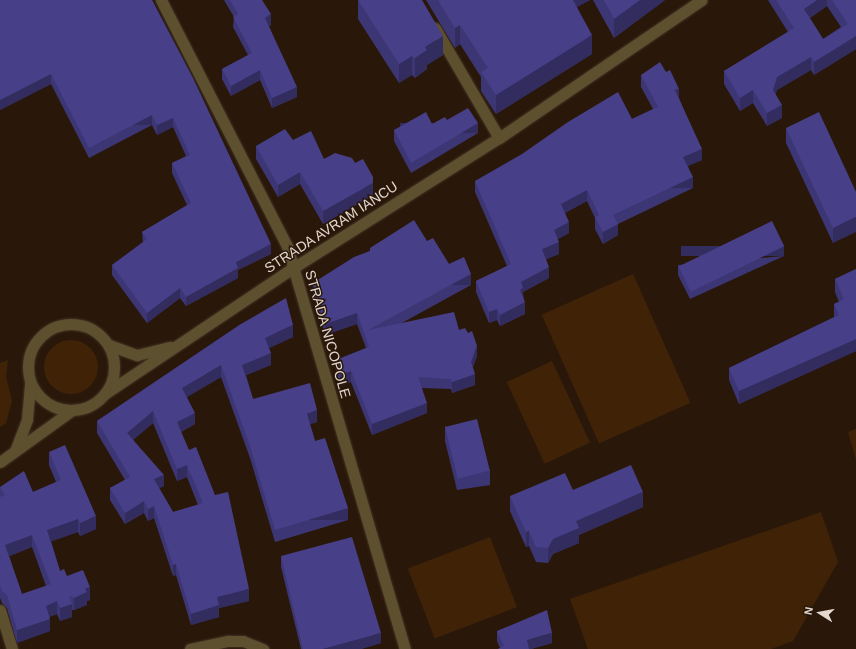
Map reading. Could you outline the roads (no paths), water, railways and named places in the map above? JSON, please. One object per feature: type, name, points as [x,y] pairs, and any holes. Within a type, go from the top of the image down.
[{"type":"street","name":"STRADA NICOPOLE","points":[[161,0],[287,246],[405,649]]},
{"type":"street","name":"STRADA AVRAM IANCU","points":[[106,393],[294,268],[499,138],[701,0]]},
{"type":"street","points":[[431,20],[499,138]]},
{"type":"street","points":[[0,462],[72,410],[94,404],[106,393],[113,380],[115,366],[109,345],[98,332],[83,325],[67,323],[51,328],[39,338],[31,350],[28,365],[31,396],[27,419],[15,451]]},
{"type":"street","name":"STRADA AVRAM IANCU","points":[[109,345],[137,355],[180,344]]},
{"type":"street","points":[[30,380],[43,400],[56,408],[72,410]]},
{"type":"street","points":[[0,610],[12,649]]},
{"type":"street","points":[[190,649],[229,641],[243,641],[263,649]]}]
